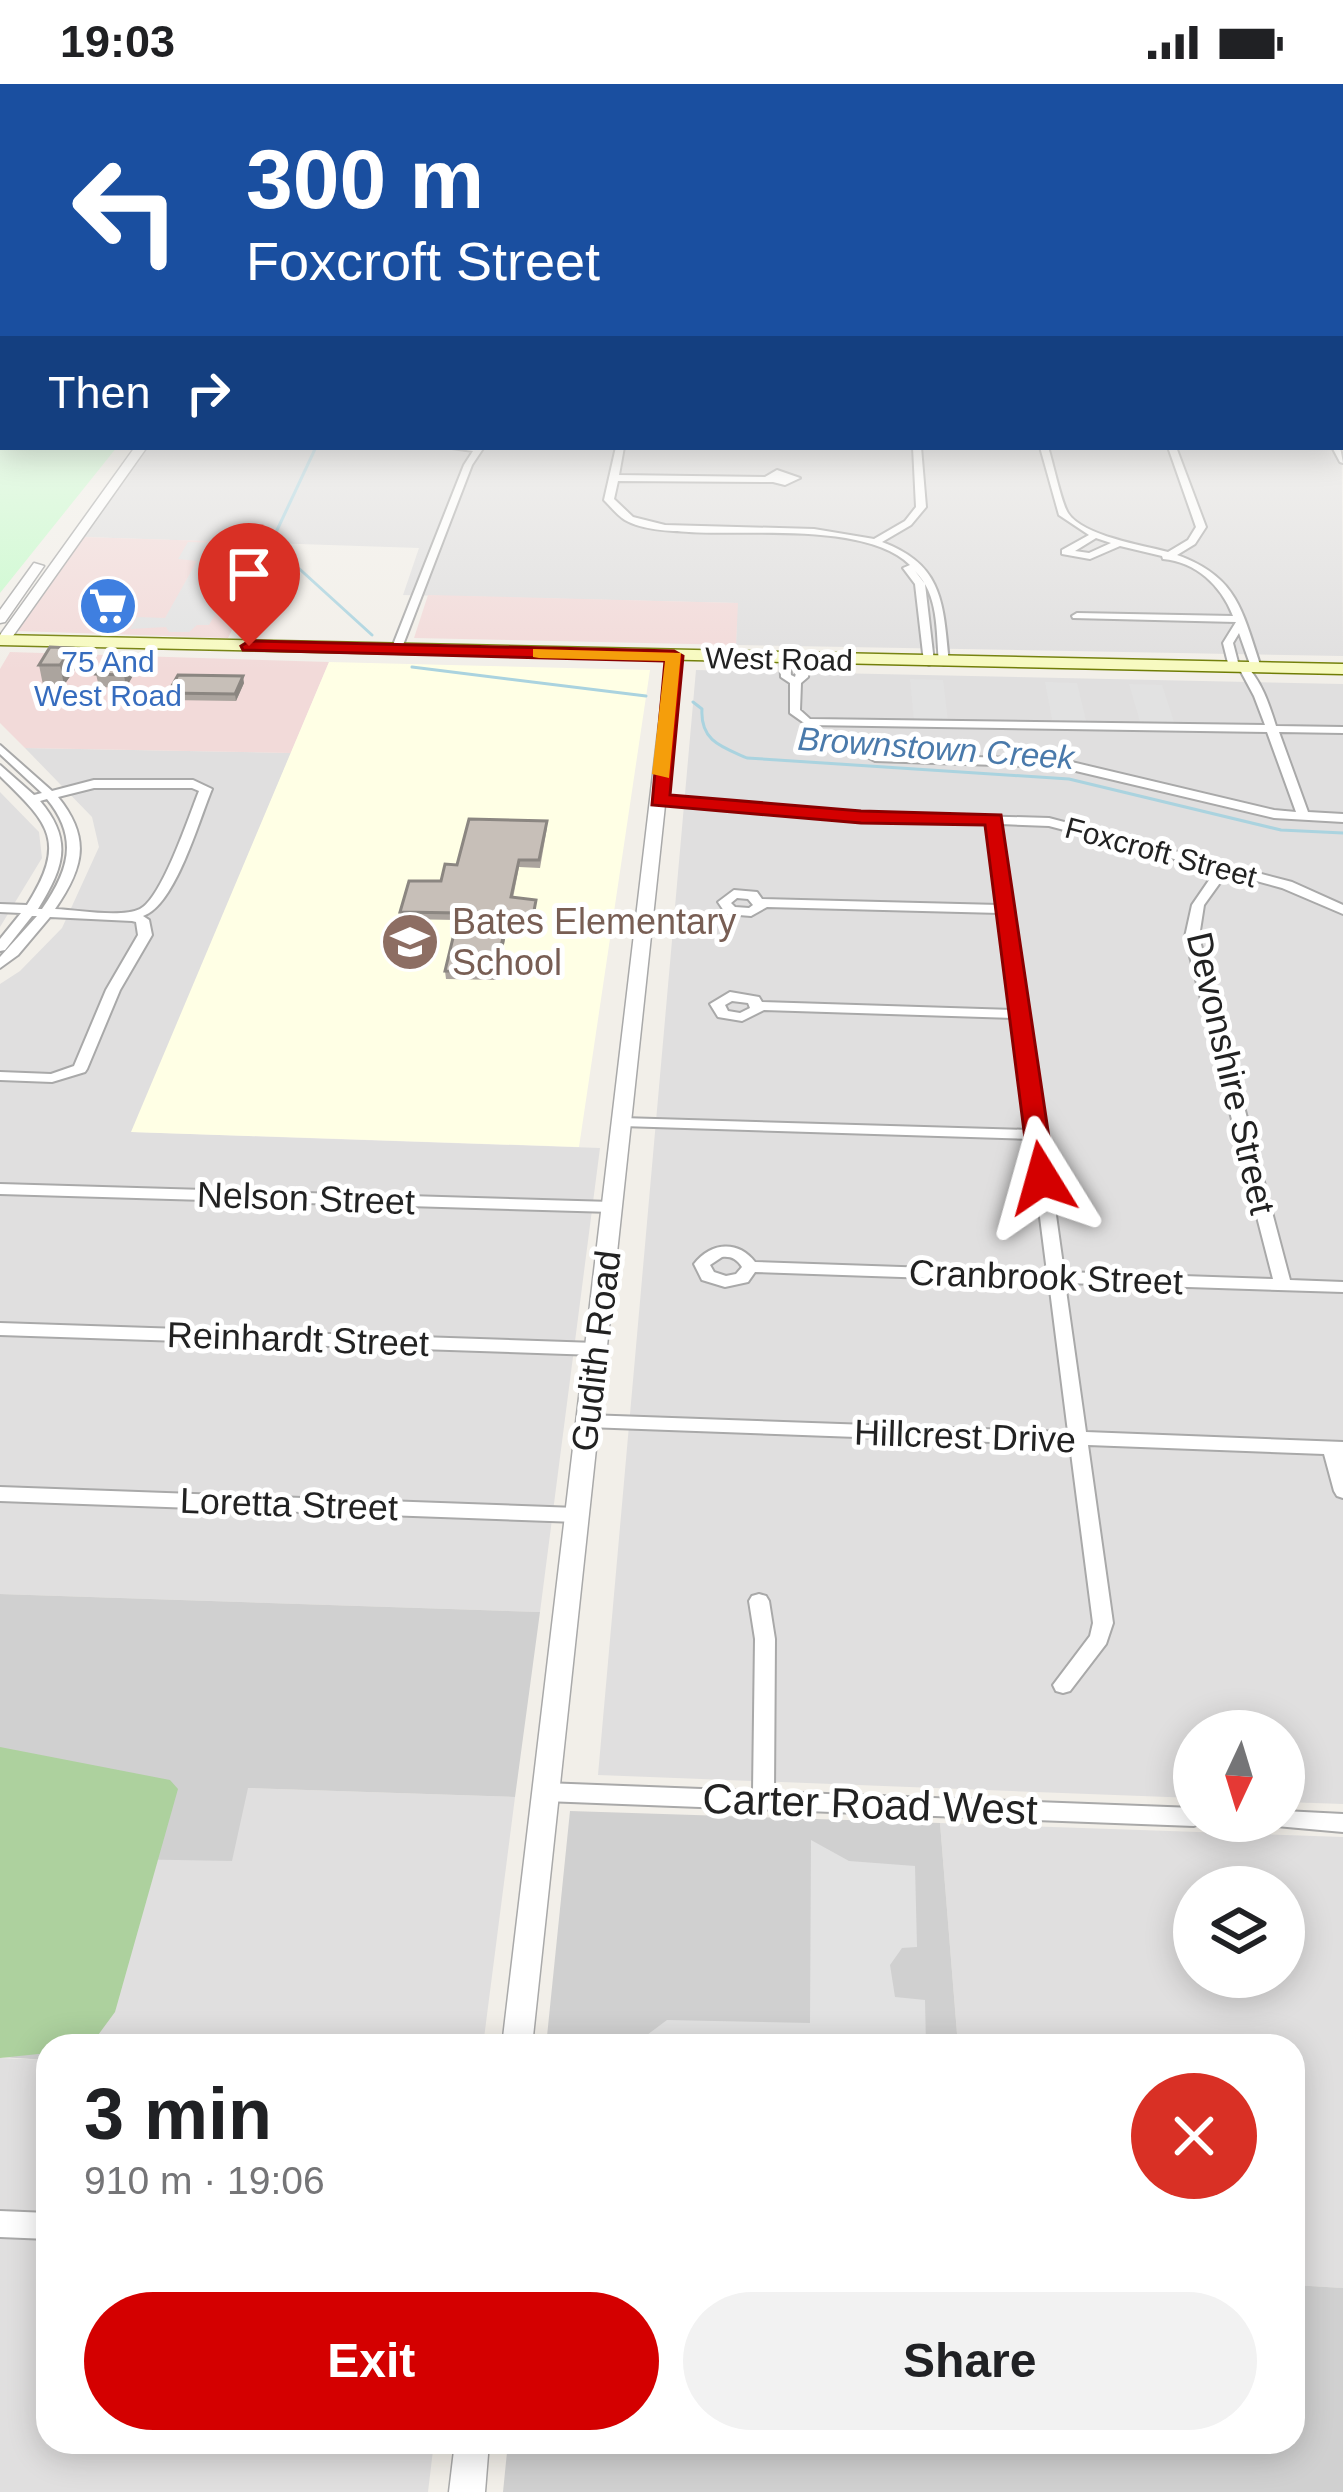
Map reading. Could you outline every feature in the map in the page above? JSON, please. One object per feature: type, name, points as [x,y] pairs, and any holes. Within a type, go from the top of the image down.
[{"type":"main road","name":"West Road","points":[[1,642],[1343,669]]},
{"type":"street","points":[[4,613],[124,450]]},
{"type":"street","points":[[1,642],[140,450]]},
{"type":"street","points":[[396,650],[478,450]]},
{"type":"street","points":[[619,450],[610,505],[631,520],[677,529],[818,532],[874,542],[913,572],[929,604],[937,662]]},
{"type":"street","points":[[874,542],[908,524],[921,507],[917,450]]},
{"type":"street","points":[[1045,450],[1059,508],[1069,520],[1096,536],[1166,557],[1217,581],[1238,623],[1253,691],[1260,696],[1304,817]]},
{"type":"street","points":[[1166,557],[1196,538],[1201,527],[1173,450]]},
{"type":"street","points":[[613,478],[770,480]]},
{"type":"street","points":[[68,527],[84,527]]},
{"type":"street","points":[[1096,536],[1066,552],[1090,556],[1118,543]]},
{"type":"street","points":[[24,586],[42,586]]},
{"type":"street","points":[[4,613],[26,608]]},
{"type":"street","points":[[1077,616],[1238,623]]},
{"type":"street","points":[[1238,623],[1228,643],[1247,667]]},
{"type":"street","name":"Gudith Road","points":[[518,2034],[674,656]]},
{"type":"street","points":[[785,659],[786,676],[796,682]]},
{"type":"street","points":[[796,682],[803,677],[805,659]]},
{"type":"street","points":[[796,682],[794,714],[802,721],[937,727],[1343,730]]},
{"type":"street","points":[[937,727],[940,759]]},
{"type":"street","points":[[0,748],[70,821],[76,844],[71,866],[46,913],[0,964]]},
{"type":"street","points":[[875,758],[1085,767],[1304,817],[1343,818]]},
{"type":"street","points":[[0,769],[51,824],[57,846],[52,868],[27,913],[0,947]]},
{"type":"street","points":[[30,800],[109,783],[193,784],[206,789],[164,894],[147,911],[126,916]]},
{"type":"street","name":"Foxcroft Street","points":[[658,806],[1062,825],[1301,890],[1343,910]]},
{"type":"street","points":[[994,819],[1103,1623],[1099,1640],[1063,1685]]},
{"type":"street","name":"Devonshire Street","points":[[1224,868],[1198,905],[1192,937],[1283,1285]]},
{"type":"street","points":[[762,903],[1006,909]]},
{"type":"street","points":[[0,912],[126,916],[142,920],[145,935],[113,990],[83,1065],[74,1073],[52,1078],[0,1076]]},
{"type":"street","points":[[758,1006],[1020,1014]]},
{"type":"street","points":[[622,1122],[1036,1135]]},
{"type":"street","name":"Nelson Street","points":[[0,1189],[612,1207]]},
{"type":"street","name":"Cranbrook Street","points":[[750,1267],[1343,1287]]},
{"type":"street","name":"Reinhardt Street","points":[[0,1329],[596,1348]]},
{"type":"street","name":"Hillcrest Drive","points":[[587,1421],[1337,1448]]},
{"type":"street","points":[[1337,1448],[1343,1491]]},
{"type":"street","name":"Loretta Street","points":[[0,1494],[577,1515]]},
{"type":"street","points":[[759,1601],[765,1639],[763,1801]]},
{"type":"street","name":"Carter Road West","points":[[545,1792],[1173,1816]]},
{"type":"street","points":[[1305,1821],[1343,1822]]},
{"type":"street","points":[[0,2224],[36,2226]]},
{"type":"street","points":[[466,2492],[471,2454]]},
{"type":"shaded area","points":[[146,450],[1342,450],[1343,656],[736,645],[737,603],[403,595],[419,548],[83,537]]},
{"type":"shaded area","points":[[83,537],[276,543],[228,638],[17,631]]},
{"type":"shaded area","points":[[188,542],[255,544],[209,625],[197,625],[189,632],[169,632],[166,627],[130,629],[137,617],[165,618],[197,561],[178,559]]},
{"type":"shaded area","points":[[428,595],[738,603],[736,645],[414,638]]},
{"type":"shaded area","points":[[10,652],[329,662],[291,753],[25,748],[0,723],[0,669]]},
{"type":"shaded area","name":"Bates Elementary School","points":[[329,662],[650,670],[579,1147],[131,1132]]},
{"type":"shaded area","points":[[696,670],[1343,684],[1343,1804],[1305,1803],[1305,1710],[1173,1710],[1173,1797],[598,1775]]},
{"type":"shaded area","points":[[910,679],[943,680],[948,721],[914,721]]},
{"type":"shaded area","points":[[1045,682],[1077,683],[1087,725],[1053,724]]},
{"type":"shaded area","points":[[1129,684],[1162,685],[1175,725],[1141,725]]},
{"type":"shaded area","points":[[25,748],[291,753],[132,1132],[600,1148],[540,1612],[0,1594],[0,984],[20,971],[62,928],[99,847],[92,817]]},
{"type":"shaded area","points":[[0,792],[39,832],[42,858],[0,927]]},
{"type":"shaded area","points":[[0,1594],[540,1612],[515,1797],[248,1788],[232,1861],[121,1859],[53,2034],[36,2034],[36,2059],[0,2057]]},
{"type":"shaded area","points":[[248,1788],[515,1797],[485,2034],[72,2034],[121,1859]]},
{"type":"shaded area","points":[[570,1811],[940,1823],[957,2034],[547,2034]]},
{"type":"shaded area","points":[[940,1823],[1173,1831],[1173,1842],[1305,1842],[1305,1836],[1343,1837],[1343,2288],[1305,2286],[1305,2034],[957,2034]]},
{"type":"shaded area","points":[[811,1840],[849,1861],[915,1866],[917,1947],[902,1948],[890,1965],[895,1997],[925,2000],[926,2034],[648,2034],[667,2020],[810,2023]]},
{"type":"shaded area","points":[[0,2058],[36,2060],[36,2454],[433,2454],[428,2492],[0,2492]]},
{"type":"shaded area","points":[[1305,2286],[1343,2288],[1343,2492],[503,2492],[507,2454],[1305,2454]]},
{"type":"green space","points":[[0,450],[115,450],[0,593]]},
{"type":"green space","points":[[0,1747],[170,1780],[178,1789],[115,2012],[99,2034],[36,2034],[36,2054],[0,2058]]},
{"type":"building","points":[[50,647],[72,648],[60,665],[39,665]]},
{"type":"building","points":[[106,656],[133,657],[124,675],[96,674]]},
{"type":"building","points":[[178,675],[243,676],[235,694],[168,693]]},
{"type":"building","name":"Bates Elementary School","points":[[469,819],[547,821],[539,860],[519,860],[511,897],[536,900],[531,927],[505,927],[496,972],[445,971],[459,913],[400,912],[409,881],[441,881],[445,864],[457,865]]},
{"type":"waterway","name":"Brownstown Creek","points":[[315,450],[271,543],[372,635]]},
{"type":"waterway","name":"Brownstown Creek","points":[[412,667],[646,696]]},
{"type":"waterway","name":"Brownstown Creek","points":[[693,702],[702,709],[709,736],[747,758],[1069,779],[1281,830],[1343,833]]},
{"type":"slow traffic","points":[[539,653],[674,656],[662,774]]},
{"type":"place","name":"75 And West Road","points":[[108,606]]},
{"type":"place","name":"Bates Elementary School","points":[[410,942]]},
{"type":"route","points":[[249,646],[674,656],[659,800],[861,817],[994,819],[1042,1178]]}]
